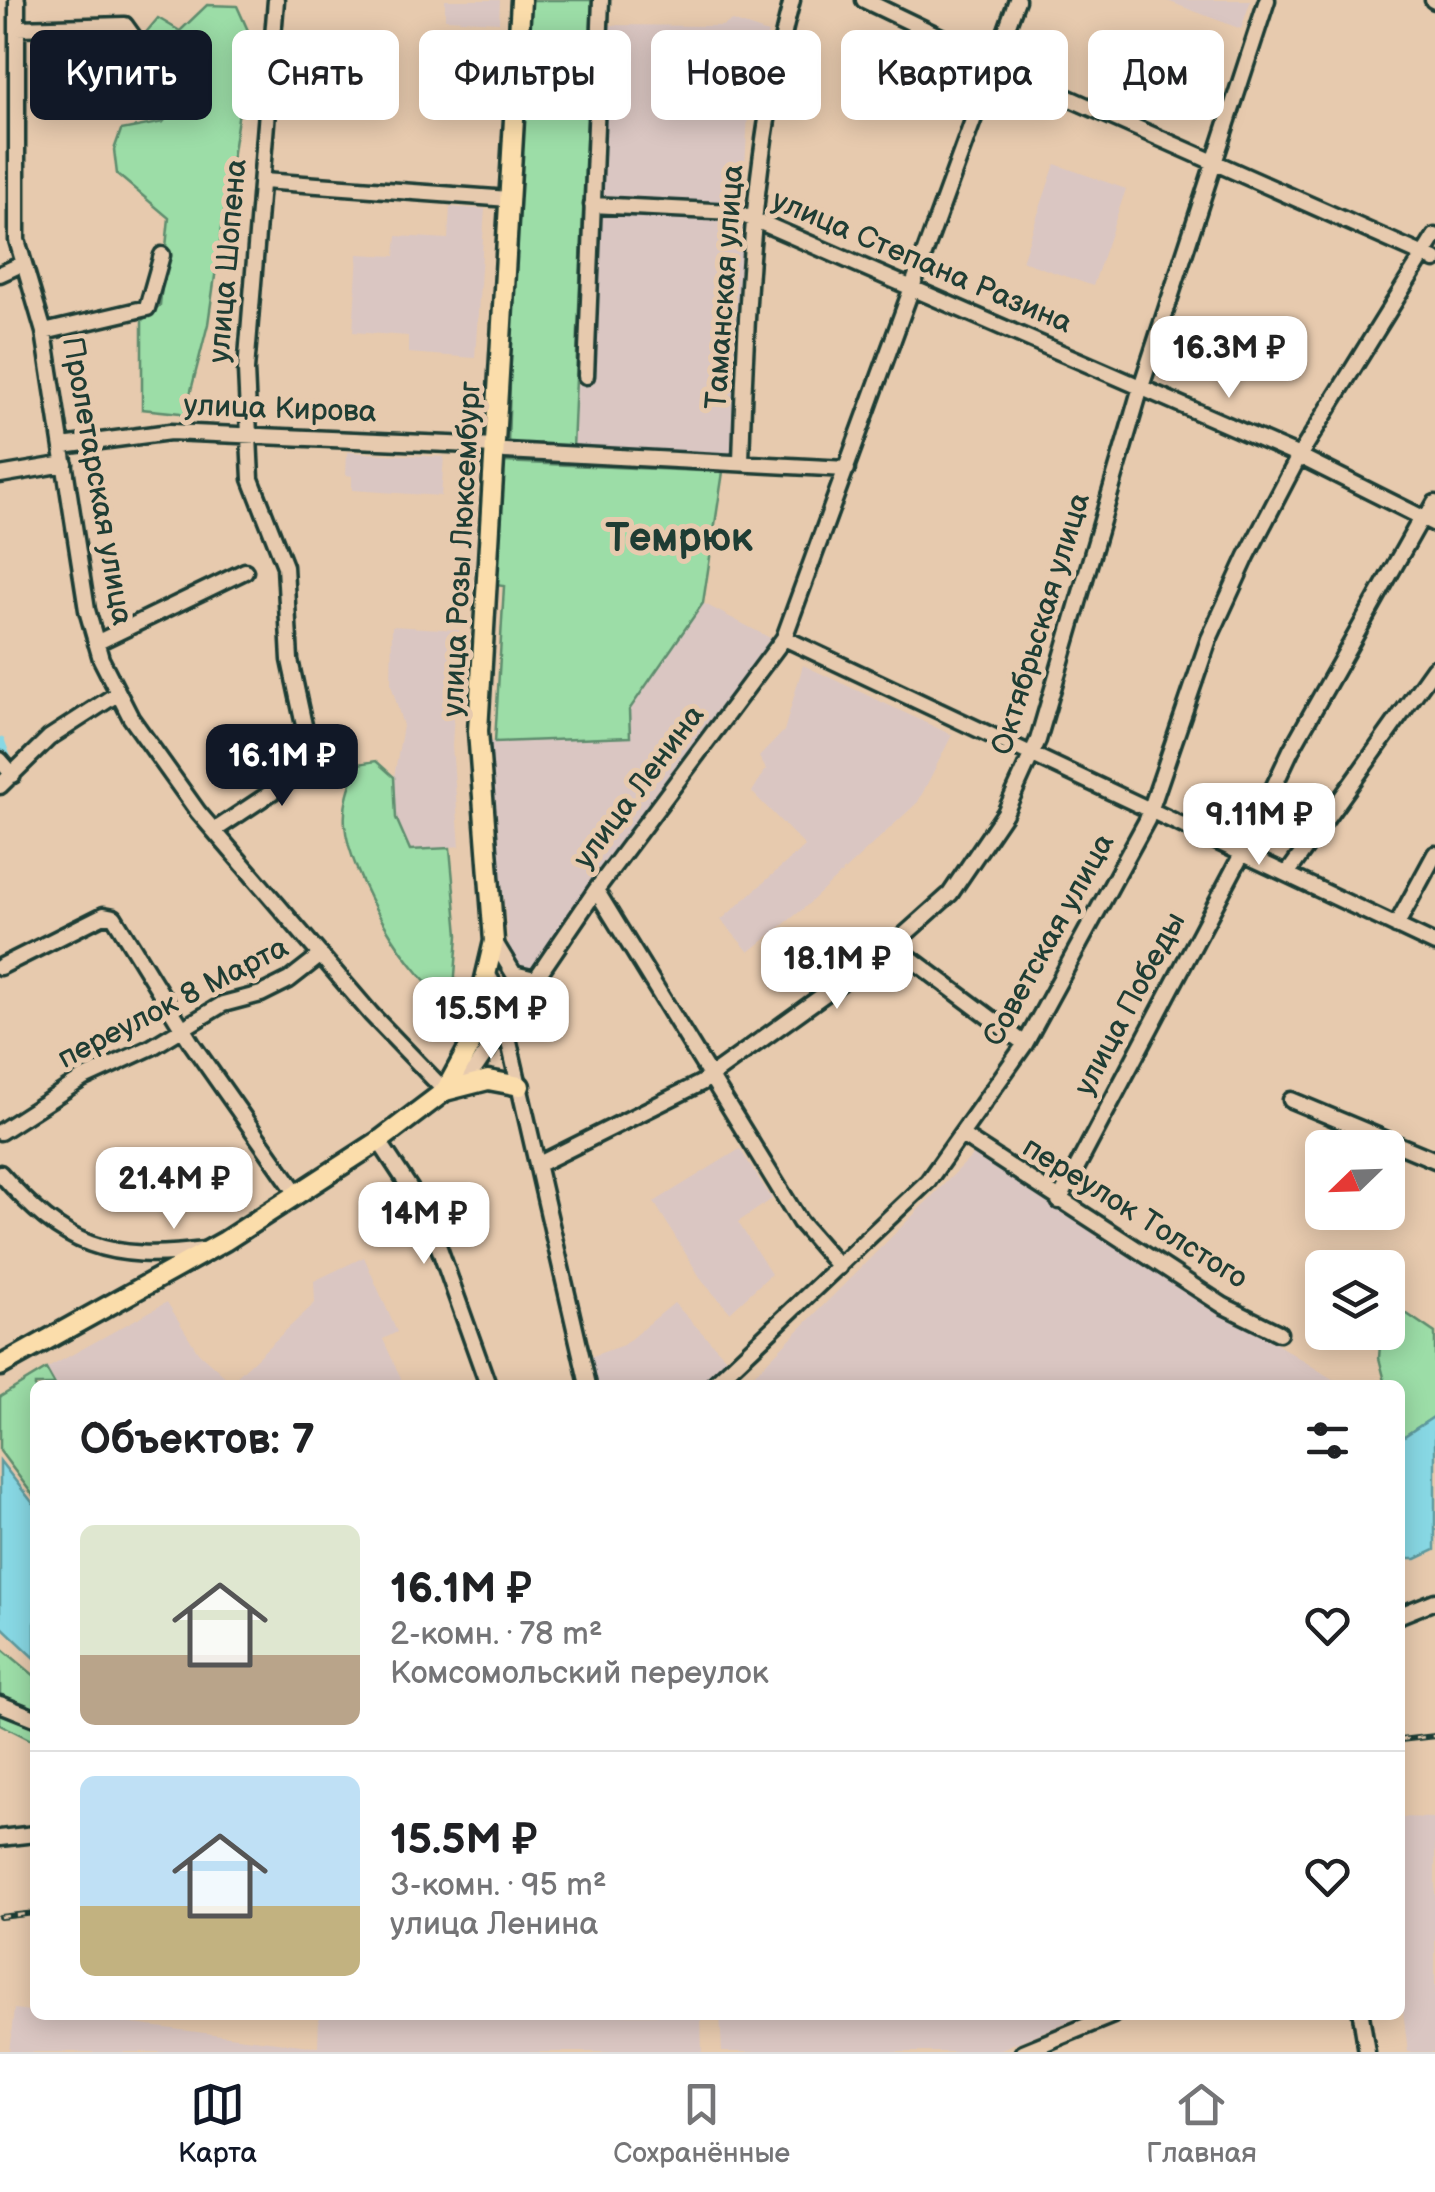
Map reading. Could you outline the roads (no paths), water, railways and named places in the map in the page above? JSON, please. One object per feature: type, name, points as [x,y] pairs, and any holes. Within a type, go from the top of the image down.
[{"type":"main road","name":"улица Розы Люксембург","points":[[445,1091],[469,1047],[494,941],[478,731],[500,449],[520,0]]},
{"type":"main road","points":[[445,1091],[488,1080],[520,1086]]},
{"type":"main road","name":"улица Ленина","points":[[0,1366],[210,1250],[379,1141],[445,1091]]},
{"type":"street","name":"Пролетарская улица","points":[[17,0],[15,216],[22,264],[44,332],[96,643],[117,694],[214,830],[445,1091]]},
{"type":"street","name":"улица Шопена","points":[[214,830],[302,772],[311,758],[290,660],[285,566],[256,499],[249,434],[248,305],[276,0]]},
{"type":"street","points":[[586,376],[601,0]]},
{"type":"street","name":"Таманская улица","points":[[742,461],[753,219],[770,92],[792,0]]},
{"type":"street","points":[[864,0],[926,30]]},
{"type":"street","name":"улица Ленина","points":[[1007,30],[1017,0]]},
{"type":"street","name":"Октябрьская улица","points":[[539,1164],[711,1076],[893,945],[950,894],[1005,813],[1034,753],[1141,387],[1267,0]]},
{"type":"street","points":[[16,28],[125,25],[129,30]]},
{"type":"street","points":[[1068,97],[1429,257]]},
{"type":"street","name":"улица Ленина","points":[[445,1091],[476,1067],[596,890],[784,638],[975,120]]},
{"type":"street","points":[[262,182],[509,200]]},
{"type":"street","name":"улица Степана Разина","points":[[592,205],[733,212],[753,219],[1299,456],[1428,520]]},
{"type":"street","name":"Советская улица","points":[[718,1380],[928,1181],[1024,1044],[1152,809],[1209,639],[1299,456],[1429,257],[1435,236]]},
{"type":"street","points":[[44,332],[80,327],[151,304],[162,255]]},
{"type":"street","points":[[0,274],[22,264]]},
{"type":"street","name":"улица Кирова","points":[[62,446],[126,435],[249,434],[846,469]]},
{"type":"street","points":[[0,475],[65,464]]},
{"type":"street","name":"улица Победы","points":[[1060,1201],[1243,852],[1324,688],[1435,503]]},
{"type":"street","points":[[96,643],[245,571]]},
{"type":"street","points":[[784,638],[1435,944]]},
{"type":"street","points":[[1287,874],[1434,668]]},
{"type":"street","points":[[0,786],[48,738],[117,694]]},
{"type":"street","points":[[0,760],[13,775]]},
{"type":"street","points":[[1396,926],[1435,854]]},
{"type":"street","points":[[596,890],[800,1222],[839,1267]]},
{"type":"street","points":[[0,967],[109,914],[298,1195]]},
{"type":"street","points":[[494,941],[514,974],[534,979]]},
{"type":"street","points":[[893,945],[1024,1044]]},
{"type":"street","name":"переулок 8 Марта","points":[[0,1132],[82,1078],[224,1004],[290,980],[321,955]]},
{"type":"street","points":[[488,975],[520,1086],[587,1380]]},
{"type":"street","points":[[1291,1100],[1435,1160]]},
{"type":"street","name":"переулок Толстого","points":[[963,1136],[1224,1306],[1280,1333]]},
{"type":"street","points":[[379,1141],[426,1214],[486,1380]]},
{"type":"street","points":[[0,1173],[44,1220],[88,1246],[140,1255],[210,1250]]},
{"type":"street","points":[[140,1255],[170,1272]]},
{"type":"street","points":[[1405,1612],[1435,1601]]},
{"type":"street","points":[[0,1704],[30,1716]]},
{"type":"street","points":[[0,1838],[30,1835]]},
{"type":"street","points":[[1023,2052],[1101,2020]]},
{"type":"street","points":[[1361,2020],[1368,2052]]},
{"type":"water","points":[[1435,1416],[1435,1550],[1416,1559],[1405,1559],[1405,1436]]},
{"type":"water","points":[[0,1461],[30,1500],[30,1653],[0,1625]]},
{"type":"waterway","points":[[0,742],[7,760]]},
{"type":"railway","points":[[1405,1739],[1435,1736]]},
{"type":"railway","points":[[0,1917],[30,1914]]},
{"type":"district","name":"Темрюк","points":[[679,539]]}]
